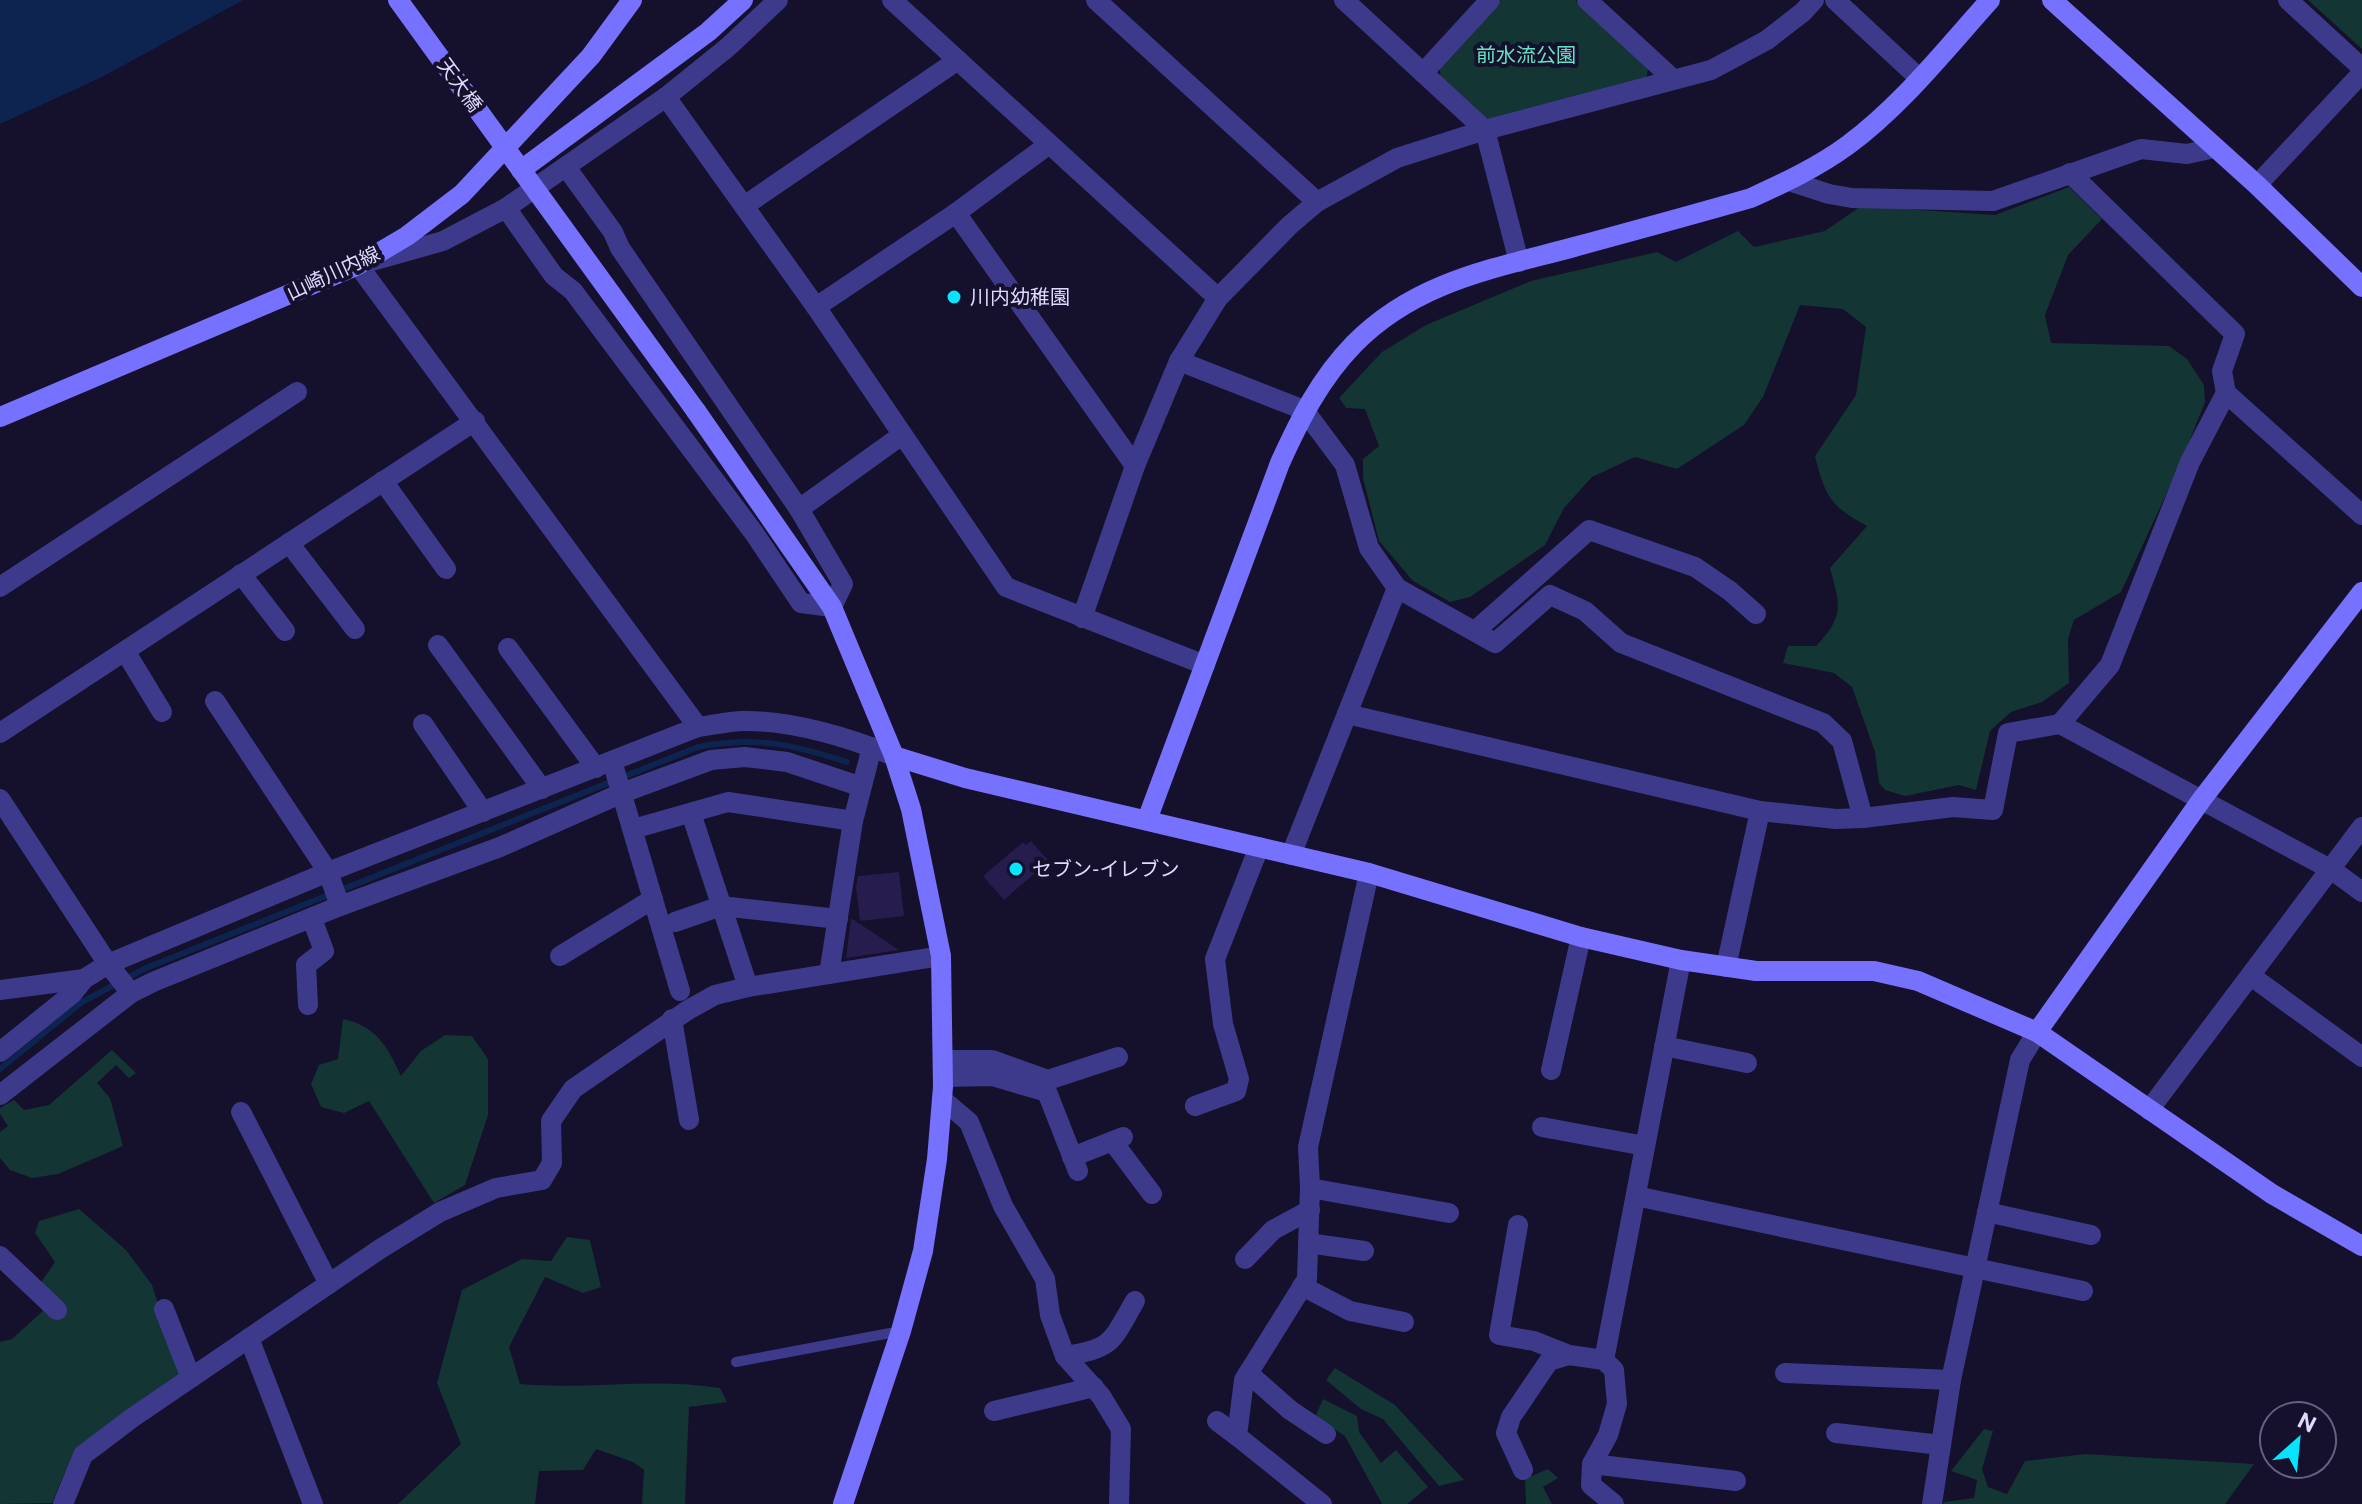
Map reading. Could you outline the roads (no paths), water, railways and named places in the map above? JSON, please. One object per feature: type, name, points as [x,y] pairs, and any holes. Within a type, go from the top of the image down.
[{"type":"street","name":"天大橋","points":[[398,0],[696,411],[832,607],[894,756],[911,809],[941,956],[942,1099],[923,1251],[901,1331],[843,1504]]},
{"type":"street","name":"山崎川内線","points":[[0,417],[358,265],[407,236],[462,194],[591,56],[632,0]]},
{"type":"street","points":[[521,170],[708,32],[743,0]]},
{"type":"street","points":[[698,727],[358,265],[443,241],[506,208],[666,97],[728,47],[778,0]]},
{"type":"street","points":[[892,0],[1218,298]]},
{"type":"street","points":[[1096,0],[1317,202]]},
{"type":"street","points":[[1344,0],[1485,130],[1519,262]]},
{"type":"street","points":[[1423,73],[1490,0]]},
{"type":"street","points":[[1587,0],[1673,79]]},
{"type":"street","points":[[1082,618],[1135,466],[1179,361],[1218,298],[1317,202],[1397,158],[1485,130],[1711,70],[1767,40],[1814,0]]},
{"type":"street","points":[[1835,0],[1919,78]]},
{"type":"street","points":[[1147,820],[1280,463],[1304,410],[1328,374],[1356,342],[1388,316],[1471,273],[1751,198],[1789,181],[1848,144],[1888,111],[1990,0]]},
{"type":"street","points":[[2052,0],[2257,185],[2362,287]]},
{"type":"street","points":[[2257,185],[2362,70],[2288,0]]},
{"type":"street","points":[[744,206],[958,60]]},
{"type":"street","points":[[666,97],[816,307],[1006,587],[1205,665]]},
{"type":"street","points":[[816,307],[956,213],[1048,145]]},
{"type":"street","points":[[1789,181],[1852,198],[1993,201],[2141,149],[2187,154],[2214,148]]},
{"type":"street","points":[[506,208],[554,276],[573,291],[754,533],[801,603],[832,607],[843,584],[799,509],[566,167]]},
{"type":"street","points":[[2070,173],[2235,334],[2222,371],[2226,393],[2362,515]]},
{"type":"street","points":[[956,213],[1135,466]]},
{"type":"street","points":[[1179,361],[1304,410],[1345,465],[1369,548],[1397,588],[1495,643],[1550,595],[1585,611],[1621,643],[1823,723],[1842,741],[1863,818]]},
{"type":"street","points":[[0,587],[297,392]]},
{"type":"street","points":[[2060,724],[2110,665],[2190,462],[2226,393]]},
{"type":"street","points":[[0,733],[475,421]]},
{"type":"street","points":[[799,509],[902,435]]},
{"type":"street","points":[[383,481],[446,569]]},
{"type":"street","points":[[1475,631],[1589,530],[1695,567],[1756,614]]},
{"type":"street","points":[[289,543],[355,629]]},
{"type":"street","points":[[241,574],[285,631]]},
{"type":"street","points":[[1291,855],[1397,588]]},
{"type":"street","points":[[1932,1504],[1951,1380],[2020,1060],[2202,799],[2362,592]]},
{"type":"street","points":[[438,645],[542,789]]},
{"type":"street","points":[[508,648],[604,765],[622,793],[680,991]]},
{"type":"street","points":[[125,651],[162,712]]},
{"type":"street","points":[[215,701],[328,872],[340,906]]},
{"type":"street","points":[[1347,714],[1760,811],[1836,819],[1953,807],[1993,810],[2008,733],[2060,724],[2332,870],[2362,892]]},
{"type":"street","points":[[0,990],[84,979],[328,872],[698,727],[742,721],[842,736],[965,778],[1369,873],[1581,937],[1681,960],[1756,971],[1874,971],[1918,981],[2037,1032],[2272,1194],[2362,1246]]},
{"type":"street","points":[[423,724],[483,812]]},
{"type":"street","points":[[829,974],[859,786],[872,747]]},
{"type":"street","points":[[0,1095],[131,993],[340,906],[500,847],[622,793],[711,760],[745,757],[787,762],[859,786]]},
{"type":"street","points":[[0,799],[131,993]]},
{"type":"street","points":[[633,829],[728,802],[853,821]]},
{"type":"street","points":[[1726,967],[1760,811]]},
{"type":"street","points":[[691,813],[748,987]]},
{"type":"street","points":[[2149,1110],[2362,827]]},
{"type":"street","points":[[1195,1106],[1236,1091],[1239,1079],[1223,1024],[1215,959],[1259,847]]},
{"type":"street","points":[[1237,1436],[1244,1380],[1307,1279],[1310,1210],[1308,1147],[1369,873]]},
{"type":"street","points":[[560,956],[653,899]]},
{"type":"street","points":[[675,922],[721,906],[838,919]]},
{"type":"street","points":[[308,1005],[306,965],[324,951],[312,919]]},
{"type":"street","points":[[1551,1070],[1581,937]]},
{"type":"street","points":[[63,1504],[83,1455],[249,1338],[440,1212],[496,1188],[542,1180],[552,1163],[551,1121],[573,1089],[672,1019],[715,995],[748,987],[941,956]]},
{"type":"street","points":[[1604,1360],[1681,960]]},
{"type":"street","points":[[2251,976],[2362,1057]]},
{"type":"street","points":[[0,1052],[72,994],[84,979]]},
{"type":"street","points":[[672,1019],[689,1120]]},
{"type":"street","points":[[1664,1046],[1747,1063]]},
{"type":"street","points":[[943,1068],[992,1060],[1048,1080],[1118,1057]]},
{"type":"street","points":[[943,1068],[992,1076],[1047,1092],[1075,1164],[1118,1140],[1152,1194]]},
{"type":"street","points":[[942,1099],[969,1122],[1003,1206],[1045,1279],[1050,1315],[1065,1356],[1094,1387],[1121,1429],[1119,1504]]},
{"type":"street","points":[[241,1112],[329,1284]]},
{"type":"street","points":[[1542,1127],[1645,1146]]},
{"type":"street","points":[[1310,1188],[1449,1213]]},
{"type":"street","points":[[1636,1196],[2083,1291]]},
{"type":"street","points":[[1245,1259],[1273,1230],[1310,1210]]},
{"type":"street","points":[[1987,1212],[2091,1235]]},
{"type":"street","points":[[1518,1225],[1499,1335],[1534,1341],[1569,1355],[1604,1360],[1614,1370],[1617,1404],[1608,1435],[1592,1464],[1591,1485],[1614,1504]]},
{"type":"street","points":[[1308,1243],[1364,1251]]},
{"type":"street","points":[[0,1256],[57,1310]]},
{"type":"street","points":[[1302,1286],[1350,1311],[1404,1322]]},
{"type":"street","points":[[1065,1356],[1095,1352],[1110,1343],[1135,1301]]},
{"type":"street","points":[[164,1309],[191,1378]]},
{"type":"street","points":[[249,1338],[313,1504]]},
{"type":"street","points":[[1523,1470],[1506,1433],[1511,1417],[1549,1361],[1569,1355]]},
{"type":"street","points":[[1248,1373],[1290,1410],[1326,1434]]},
{"type":"street","points":[[1785,1373],[1951,1380]]},
{"type":"street","points":[[994,1411],[1094,1387]]},
{"type":"street","points":[[1217,1421],[1315,1502]]},
{"type":"street","points":[[1836,1433],[1941,1445]]},
{"type":"street","points":[[1592,1464],[1736,1481]]},
{"type":"lane","points":[[736,1362],[901,1331]]},
{"type":"water","points":[[0,0],[243,0],[102,77],[0,124]]},
{"type":"waterway","points":[[0,1069],[82,1002],[146,968],[698,747],[756,742],[847,762]]},
{"type":"place","name":"川内幼稚園","points":[[954,297]]},
{"type":"place","name":"セブン-イレブン","points":[[1016,869]]},
{"type":"park label","name":"前水流公園","points":[[1526,55]]}]
